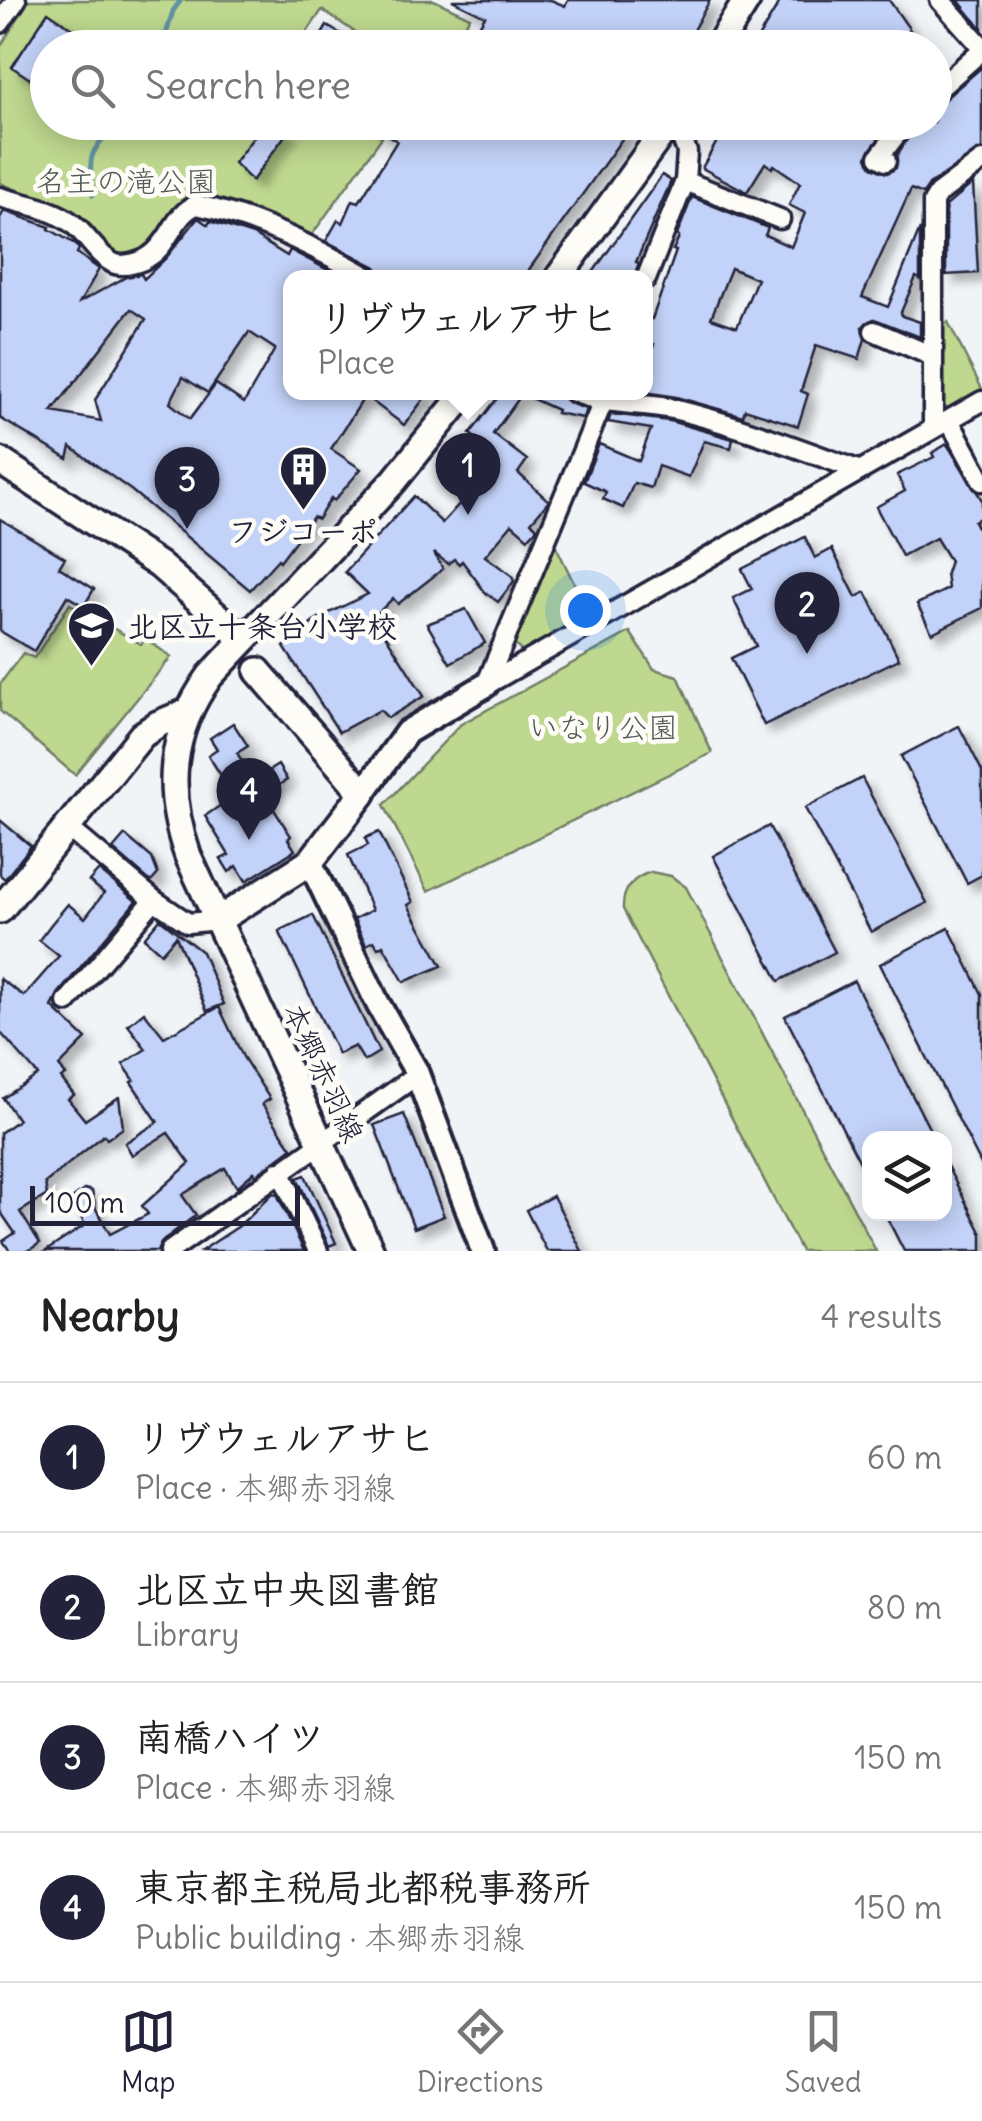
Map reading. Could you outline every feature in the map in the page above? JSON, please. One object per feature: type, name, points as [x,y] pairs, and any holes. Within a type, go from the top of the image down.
[{"type":"main road","points":[[728,30],[747,0]]},
{"type":"main road","points":[[564,270],[660,140]]},
{"type":"main road","name":"本郷赤羽線","points":[[370,1251],[188,856],[177,821],[174,766],[186,712],[210,676],[394,480],[459,400]]},
{"type":"main road","points":[[0,457],[159,565],[242,638]]},
{"type":"main road","points":[[218,920],[310,862],[363,793],[258,672]]},
{"type":"main road","points":[[0,910],[142,735],[186,712]]},
{"type":"street","points":[[0,23],[16,0]]},
{"type":"street","points":[[940,0],[982,48],[952,76]]},
{"type":"street","points":[[650,270],[684,181],[687,152],[681,140]]},
{"type":"street","points":[[886,161],[880,157],[893,140]]},
{"type":"street","points":[[982,161],[933,202],[932,356],[941,424],[982,481]]},
{"type":"street","points":[[684,181],[780,219]]},
{"type":"street","points":[[1,200],[32,204],[72,224],[110,261],[122,265],[147,259],[163,246],[183,214],[197,205],[226,211],[292,238],[354,270]]},
{"type":"street","points":[[874,331],[932,356]]},
{"type":"street","points":[[486,684],[605,400]]},
{"type":"street","points":[[623,400],[718,421],[858,470]]},
{"type":"street","points":[[363,793],[407,732],[982,402]]},
{"type":"street","points":[[67,826],[154,900],[188,923],[218,920]]},
{"type":"street","points":[[310,862],[417,1075],[483,1251]]},
{"type":"street","points":[[67,1002],[154,900]]},
{"type":"street","points":[[170,1251],[417,1075]]},
{"type":"street","points":[[280,1172],[318,1251]]},
{"type":"green space","name":"名主の滝公園","points":[[29,0],[434,0],[470,17],[461,30],[352,30],[322,10],[308,30],[30,30],[30,140],[380,140],[309,239],[243,208],[206,199],[190,201],[179,208],[149,247],[114,257],[71,213],[0,183],[0,47]]},
{"type":"green space","points":[[948,322],[982,389],[947,411],[940,408],[941,326]]},
{"type":"green space","points":[[555,544],[586,608],[585,614],[522,652],[513,643]]},
{"type":"green space","points":[[70,604],[141,644],[146,639],[171,657],[75,775],[0,711],[0,684],[23,653],[34,658]]},
{"type":"green space","name":"いなり公園","points":[[630,632],[654,669],[678,676],[712,753],[428,891],[384,805],[461,724]]},
{"type":"green space","points":[[651,872],[671,876],[686,887],[876,1251],[801,1251],[623,909],[630,885]]},
{"type":"building","points":[[452,0],[551,0],[565,6],[568,0],[710,0],[693,30],[477,30],[485,16]]},
{"type":"building","points":[[781,0],[889,0],[910,30],[763,30]]},
{"type":"building","points":[[958,0],[982,0],[982,28],[971,16]]},
{"type":"building","points":[[48,12],[75,30],[36,30]]},
{"type":"building","points":[[30,40],[30,79],[12,67]]},
{"type":"building","points":[[982,67],[982,149],[930,184],[923,194],[911,189],[862,297],[888,307],[920,229],[920,279],[916,277],[901,312],[902,316],[920,322],[920,337],[874,319],[862,327],[865,339],[859,359],[816,345],[801,391],[808,394],[798,426],[745,409],[743,416],[653,393],[653,316],[692,197],[768,228],[765,235],[791,247],[805,213],[789,205],[800,183],[774,165],[772,168],[765,163],[747,192],[702,168],[718,140],[878,140],[867,157],[872,167],[887,173],[896,168],[897,155],[907,140],[952,140],[952,93]],"holes":[[[731,268],[757,279],[737,327],[711,318]]]},
{"type":"building","points":[[251,140],[282,140],[252,181],[234,163]]},
{"type":"building","points":[[621,140],[529,270],[378,270],[326,241],[338,220],[343,223],[353,200],[359,202],[397,141]]},
{"type":"building","points":[[662,175],[671,181],[636,262],[636,270],[595,270]]},
{"type":"building","points":[[973,183],[978,273],[946,275],[946,206]]},
{"type":"building","points":[[4,211],[50,227],[75,244],[77,253],[99,269],[80,302],[126,277],[141,274],[144,279],[198,218],[208,225],[210,221],[253,235],[287,256],[290,250],[328,270],[283,270],[283,400],[362,400],[331,449],[361,469],[250,590],[132,491],[71,447],[68,459],[0,418],[0,218]],"holes":[[[131,309],[146,319],[95,400],[101,421],[52,412]],[[249,332],[275,349],[244,403],[216,384],[190,419],[170,403],[183,377],[208,393]]]},
{"type":"building","points":[[370,400],[423,400],[404,425]]},
{"type":"building","points":[[496,400],[518,400],[493,434],[527,460],[518,473],[549,501],[531,522],[537,528],[528,538],[512,524],[485,556],[514,581],[498,602],[485,592],[462,561],[459,564],[454,559],[448,564],[434,553],[443,569],[398,604],[393,598],[374,617],[424,696],[388,718],[380,710],[339,732],[284,647],[317,619],[368,594],[345,572],[414,496],[442,523],[470,492],[454,477],[483,444],[470,434]]},
{"type":"building","points":[[535,400],[566,400],[586,409],[583,418],[556,413],[557,410]]},
{"type":"building","points":[[611,414],[670,421],[733,439],[731,448],[704,441],[689,477],[658,466],[651,488],[634,483],[623,508],[603,499],[606,492],[584,482],[599,444],[639,461],[651,429],[608,422]]},
{"type":"building","points":[[947,444],[982,500],[982,517],[974,521],[982,537],[982,608],[932,633],[917,604],[948,589],[946,573],[950,561],[936,538],[902,556],[876,507],[905,491],[897,475],[934,457],[932,453]]},
{"type":"building","points":[[0,519],[65,558],[59,567],[94,589],[84,606],[67,596],[34,651],[0,631]]},
{"type":"building","points":[[805,537],[815,558],[832,549],[856,597],[866,592],[899,659],[764,725],[731,658],[756,646],[733,598],[752,589],[742,569]]},
{"type":"building","points":[[466,609],[485,643],[450,663],[427,624]]},
{"type":"building","points":[[233,723],[248,746],[237,753],[254,780],[278,765],[287,780],[264,794],[291,836],[288,839],[295,850],[246,881],[237,866],[229,872],[221,859],[229,855],[205,816],[234,796],[208,755],[217,749],[210,738]]},
{"type":"building","points":[[959,726],[982,771],[982,875],[967,883],[901,756]]},
{"type":"building","points":[[862,778],[927,903],[871,932],[805,808]]},
{"type":"building","points":[[0,820],[31,846],[5,879],[0,875]]},
{"type":"building","points":[[769,826],[835,952],[779,981],[713,856]]},
{"type":"building","points":[[379,832],[413,902],[408,905],[442,966],[404,982],[383,945],[378,948],[374,941],[366,945],[354,919],[372,910],[348,855],[368,845],[365,838]]},
{"type":"building","points":[[125,835],[152,858],[158,874],[151,882],[113,849]]},
{"type":"building","points":[[99,870],[136,901],[58,994],[52,1007],[86,1039],[59,1066],[66,1075],[61,1078],[74,1095],[68,1099],[85,1120],[119,1097],[123,1128],[107,1139],[104,1135],[45,1183],[47,1195],[20,1212],[40,1243],[28,1251],[10,1251],[3,1241],[15,1233],[0,1211],[0,1133],[18,1120],[3,1098],[38,1075],[0,1032],[0,979],[24,996],[59,956],[39,940],[52,923],[68,904],[85,918],[104,893],[89,881]]},
{"type":"building","points":[[313,915],[379,1052],[364,1061],[355,1046],[338,1054],[279,931]]},
{"type":"building","points":[[160,919],[202,952],[224,1004],[207,1011],[176,936],[161,953],[144,938]]},
{"type":"building","points":[[949,928],[982,994],[982,1166],[880,964]]},
{"type":"building","points":[[854,981],[930,1131],[862,1131],[862,1166],[785,1016]]},
{"type":"building","points":[[219,1007],[243,1057],[270,1099],[262,1104],[292,1148],[237,1187],[225,1168],[182,1195],[196,1215],[162,1241],[157,1251],[46,1251],[85,1225],[72,1199],[85,1189],[92,1191],[96,1209],[110,1234],[148,1214],[142,1206],[190,1163],[168,1133],[132,1155],[125,1143],[158,1122],[123,1064],[146,1049],[128,1025],[144,1012],[164,1037]]},
{"type":"building","points":[[404,1114],[444,1216],[414,1228],[374,1125]]},
{"type":"building","points":[[305,1175],[336,1243],[329,1246],[297,1178]]},
{"type":"building","points":[[952,1176],[982,1234],[982,1251],[904,1251],[889,1221],[952,1221]]},
{"type":"building","points":[[273,1193],[277,1194],[304,1251],[201,1251],[239,1226]]},
{"type":"building","points":[[553,1196],[582,1251],[547,1251],[526,1210]]},
{"type":"waterway","points":[[167,30],[181,0]]},
{"type":"waterway","points":[[93,195],[93,155],[102,140]]},
{"type":"place","name":"フジコーポ","points":[[303,512]]},
{"type":"place","name":"リヴウェルアサヒ","points":[[468,515]]},
{"type":"place","name":"南橋ハイツ","points":[[187,529]]},
{"type":"place","name":"北区立中央図書館","points":[[807,654]]},
{"type":"place","name":"北区立十条台小学校","points":[[92,668]]},
{"type":"place","name":"東京都主税局北都税事務所","points":[[249,840]]}]
